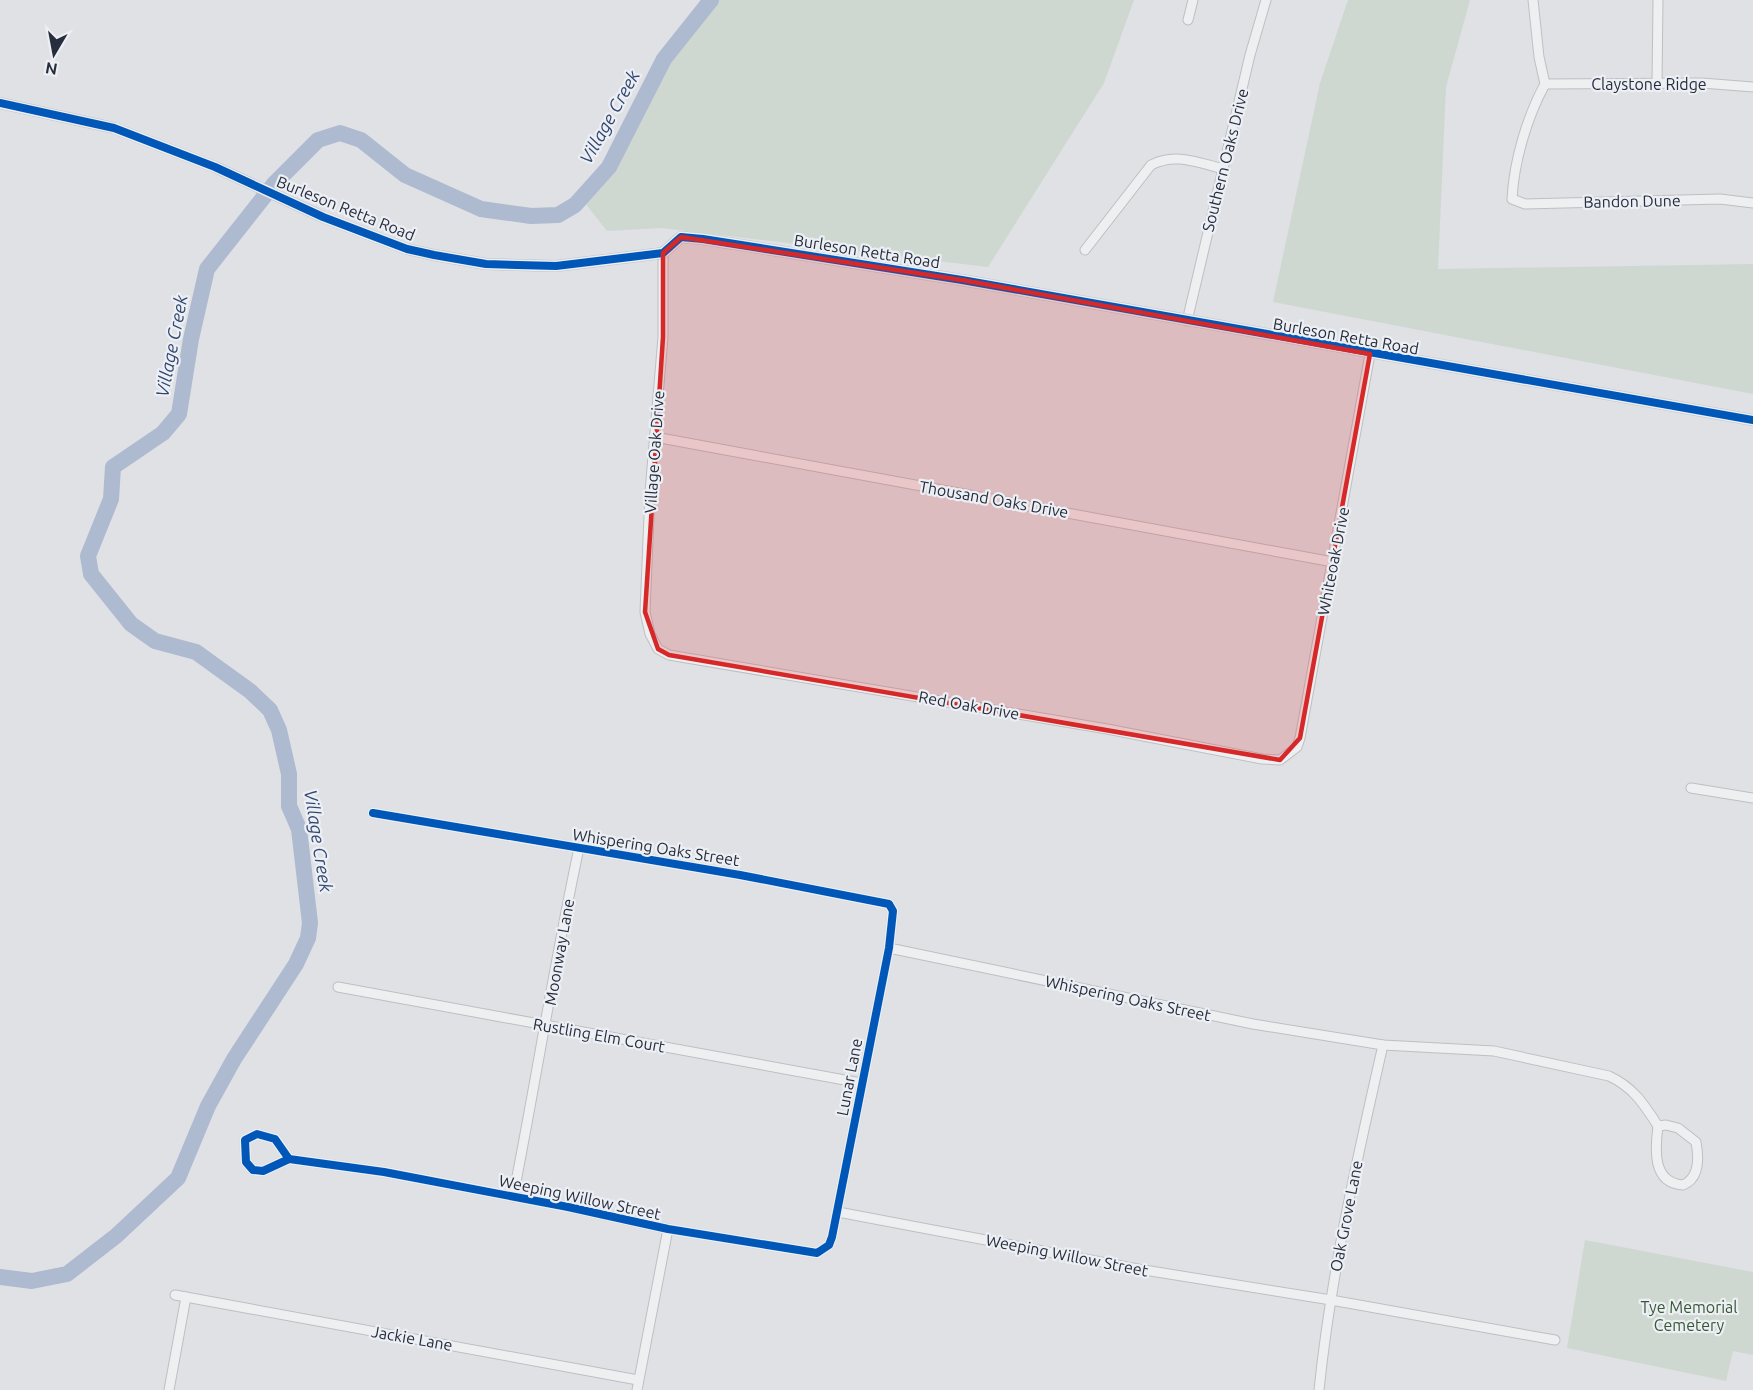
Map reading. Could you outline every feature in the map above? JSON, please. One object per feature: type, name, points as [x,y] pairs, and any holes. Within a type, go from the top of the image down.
[{"type":"street","points":[[1188,20],[1193,0]]},
{"type":"street","name":"Southern Oaks Drive","points":[[1186,321],[1250,55],[1266,0]]},
{"type":"street","points":[[1533,0],[1534,26],[1545,84]]},
{"type":"street","points":[[1657,84],[1658,0]]},
{"type":"street","name":"Claystone Ridge","points":[[1545,84],[1702,83],[1753,87]]},
{"type":"street","name":"Bandon Dune","points":[[1545,84],[1534,104],[1513,179],[1512,198],[1526,204],[1720,199],[1753,203]]},
{"type":"street","name":"Burleson Retta Road","points":[[0,104],[114,128],[240,178],[323,217],[407,249],[486,264],[556,266],[663,253],[681,237],[703,239],[962,280],[1753,420]]},
{"type":"street","points":[[1086,250],[1152,165],[1157,162],[1174,157],[1224,169]]},
{"type":"street","name":"Village Oak Drive","points":[[658,649],[645,612],[663,337],[663,253]]},
{"type":"street","name":"Whiteoak Drive","points":[[1280,760],[1297,747],[1300,738],[1370,354]]},
{"type":"street","name":"Thousand Oaks Drive","points":[[655,438],[1333,562]]},
{"type":"street","name":"Red Oak Drive","points":[[658,649],[669,655],[1280,760]]},
{"type":"street","points":[[1691,788],[1753,798]]},
{"type":"street","name":"Whispering Oaks Street","points":[[373,813],[880,901],[889,904],[893,911],[889,948],[1253,1024],[1383,1045],[1494,1051],[1609,1076],[1625,1083],[1636,1093],[1658,1126]]},
{"type":"street","name":"Moonway Lane","points":[[513,1197],[547,1026],[557,949],[579,848]]},
{"type":"street","name":"Lunar Lane","points":[[838,1212],[861,1083],[889,948]]},
{"type":"street","name":"Rustling Elm Court","points":[[338,987],[861,1083]]},
{"type":"street","name":"Oak Grove Lane","points":[[1319,1390],[1330,1300],[1358,1154],[1383,1045]]},
{"type":"street","points":[[1658,1126],[1678,1128],[1696,1142],[1697,1168],[1689,1183],[1672,1184],[1661,1175],[1655,1146],[1658,1126]]},
{"type":"street","points":[[257,1134],[275,1139],[289,1159],[263,1172],[253,1170],[246,1162],[245,1140],[257,1134]]},
{"type":"street","name":"Weeping Willow Street","points":[[289,1159],[384,1172],[668,1229],[817,1253],[829,1245],[838,1212],[1138,1269],[1556,1340]]},
{"type":"street","points":[[638,1385],[668,1229]]},
{"type":"street","name":"Jackie Lane","points":[[175,1295],[638,1385]]},
{"type":"street","points":[[169,1390],[186,1297]]},
{"type":"highlighted area","points":[[681,237],[962,280],[1370,354],[1300,738],[1280,760],[669,655],[658,649],[645,612],[663,337],[663,253]]},
{"type":"green space","points":[[711,0],[1134,0],[1104,83],[988,267],[661,228],[607,231],[581,198],[609,167],[664,59]]},
{"type":"green space","points":[[1348,0],[1470,0],[1446,87],[1438,269],[1753,264],[1753,394],[1273,302],[1320,83]]},
{"type":"green space","name":"Tye Memorial Cemetery","points":[[1585,1240],[1753,1272],[1753,1355],[1733,1351],[1726,1381],[1567,1348]]},
{"type":"waterway","name":"Village Creek","points":[[0,1277],[32,1281],[67,1274],[116,1236],[178,1178],[208,1106],[234,1059],[296,964],[308,938],[310,923],[299,829],[289,806],[289,774],[279,730],[270,710],[250,691],[196,652],[155,641],[131,624],[91,574],[88,556],[111,499],[113,467],[163,433],[179,414],[191,339],[207,269],[274,184],[318,140],[340,133],[361,140],[405,175],[481,209],[531,216],[558,215],[575,205],[609,167],[664,59],[711,0]]},
{"type":"cycle path","points":[[0,103],[114,128],[215,167],[323,217],[407,249],[434,255],[486,264],[556,266],[663,253],[681,237],[703,239],[962,280],[1753,420]]},
{"type":"cycle path","points":[[289,1159],[275,1139],[257,1134],[245,1140],[246,1162],[253,1170],[263,1171],[289,1159],[384,1172],[568,1207],[668,1229],[817,1253],[829,1245],[832,1237],[889,948],[893,911],[889,904],[740,875],[373,813]]}]
